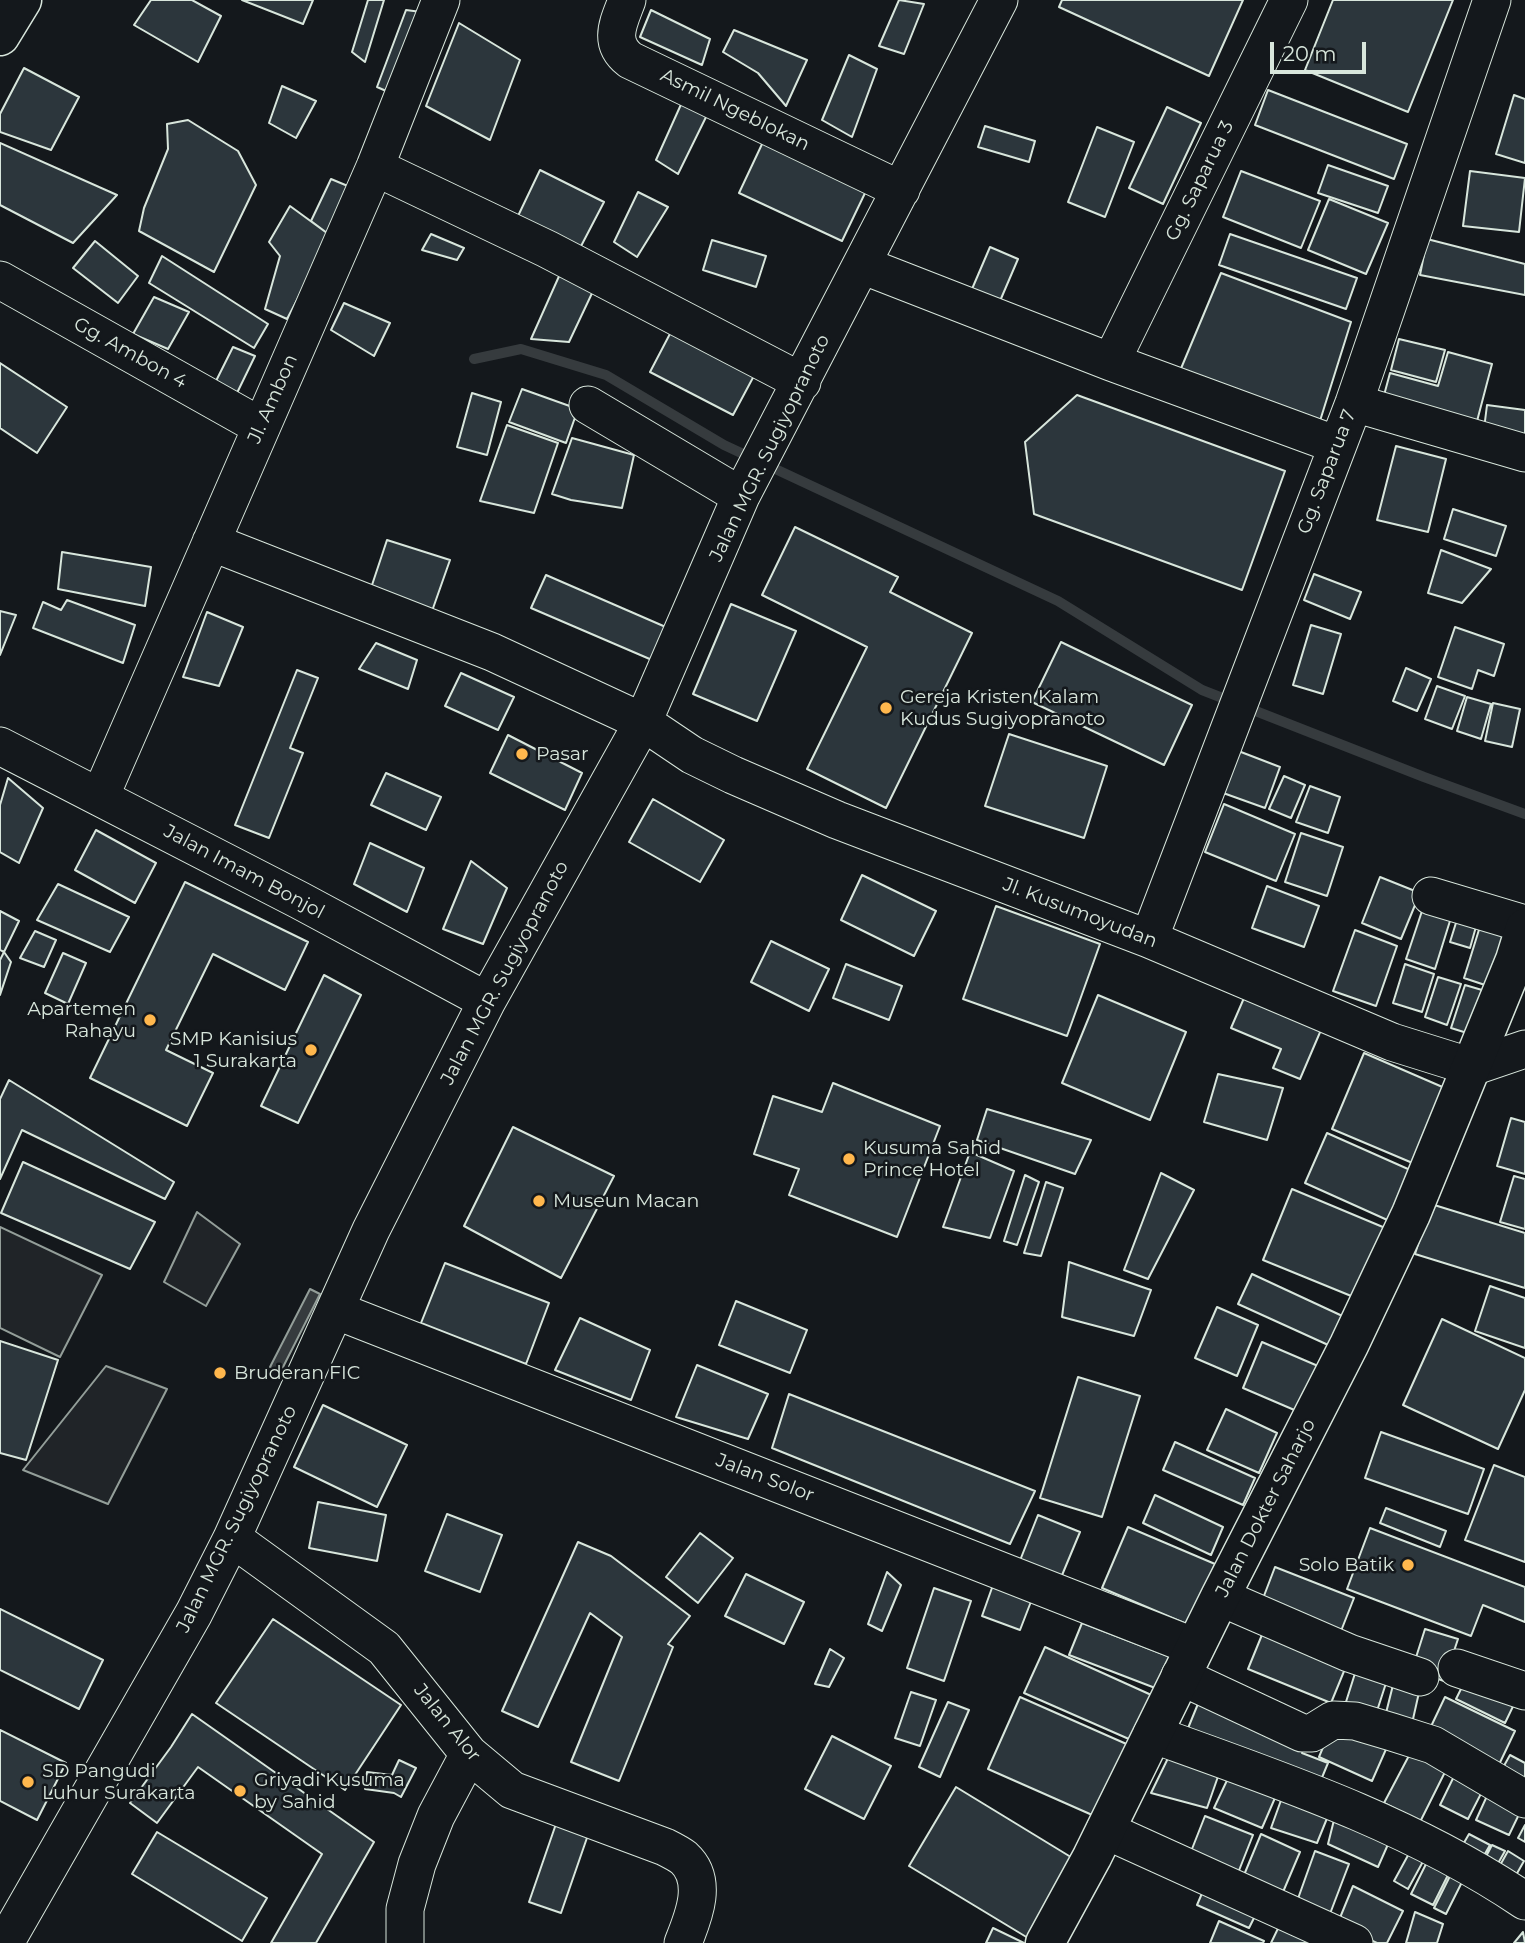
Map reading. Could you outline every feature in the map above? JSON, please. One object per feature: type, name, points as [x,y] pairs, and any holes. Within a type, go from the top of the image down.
[{"type":"main road","points":[[0,36],[22,0]]},
{"type":"main road","name":"Jalan Dokter Saharjo","points":[[1045,1943],[1105,1830],[1349,1345],[1411,1214],[1515,960],[1525,926]]},
{"type":"street","name":"Jl. Ambon","points":[[100,797],[374,167],[441,0]]},
{"type":"street","name":"Asmil Ngeblokan","points":[[628,0],[615,34],[619,49],[630,60],[901,190]]},
{"type":"street","name":"Jalan MGR. Sugiyopranoto","points":[[5,1943],[194,1613],[232,1538],[377,1218],[487,1001],[643,722],[749,483],[999,0]]},
{"type":"street","name":"Gg. Saparua 3","points":[[1111,362],[1289,0]]},
{"type":"street","name":"Gg. Saparua 7","points":[[1149,939],[1354,403],[1492,0]]},
{"type":"street","points":[[374,167],[510,231],[802,382]]},
{"type":"street","points":[[862,265],[1111,362],[1338,444]]},
{"type":"street","name":"Gg. Ambon 4","points":[[0,280],[251,448]]},
{"type":"street","points":[[1354,403],[1525,453]]},
{"type":"street","points":[[589,405],[749,483]]},
{"type":"street","name":"Jl. Kusumoyudan","points":[[211,542],[492,652],[643,722],[692,755],[733,775],[861,829],[1149,939],[1392,1042],[1472,1067]]},
{"type":"street","name":"Jalan Imam Bonjol","points":[[0,746],[487,1001]]},
{"type":"street","points":[[1431,895],[1525,926]]},
{"type":"street","points":[[1472,1067],[1525,1049]]},
{"type":"street","name":"Jalan Solor","points":[[335,1310],[1188,1662],[1302,1733],[1312,1733],[1333,1720],[1343,1719],[1433,1745],[1525,1799]]},
{"type":"street","name":"Jalan Alor","points":[[232,1538],[384,1648],[469,1754],[512,1790],[665,1847],[686,1859],[697,1881],[698,1901],[683,1943]]},
{"type":"street","points":[[1220,1597],[1349,1653],[1420,1678]]},
{"type":"street","points":[[1457,1668],[1525,1691]]},
{"type":"street","points":[[1152,1734],[1328,1798],[1412,1836],[1525,1901]]},
{"type":"street","points":[[405,1943],[405,1909],[417,1864],[436,1816],[469,1754]]},
{"type":"street","points":[[1105,1830],[1354,1943]]},
{"type":"shaded area","points":[[197,1212],[240,1244],[206,1306],[164,1282]]},
{"type":"shaded area","points":[[0,1227],[102,1275],[60,1357],[0,1328]]},
{"type":"shaded area","points":[[310,1289],[320,1294],[280,1373],[270,1367]]},
{"type":"shaded area","points":[[106,1366],[167,1389],[108,1504],[23,1470]]},
{"type":"building","points":[[151,0],[192,0],[221,16],[198,62],[134,25]]},
{"type":"building","points":[[242,0],[313,0],[303,24]]},
{"type":"building","points":[[368,0],[384,0],[365,62],[352,52]]},
{"type":"building","points":[[899,0],[924,4],[904,54],[879,46]]},
{"type":"building","points":[[1062,0],[1243,0],[1209,76],[1059,7]]},
{"type":"building","points":[[1333,0],[1453,0],[1408,112],[1305,70]]},
{"type":"building","points":[[406,10],[421,12],[393,94],[377,87]]},
{"type":"building","points":[[651,10],[710,39],[702,65],[640,37]]},
{"type":"building","points":[[459,23],[520,60],[490,140],[426,106]]},
{"type":"building","points":[[734,30],[807,60],[786,106],[758,73],[723,52]]},
{"type":"building","points":[[849,55],[877,69],[852,137],[822,120]]},
{"type":"building","points":[[24,68],[79,97],[51,150],[0,132],[0,114]]},
{"type":"building","points":[[282,86],[316,101],[296,138],[269,123]]},
{"type":"building","points":[[1268,90],[1407,144],[1394,179],[1255,125]]},
{"type":"building","points":[[1514,95],[1525,99],[1525,163],[1496,154]]},
{"type":"building","points":[[683,100],[708,113],[678,174],[656,160]]},
{"type":"building","points":[[1167,107],[1201,123],[1163,204],[1129,188]]},
{"type":"building","points":[[188,120],[238,151],[256,185],[214,272],[139,231],[144,208],[168,149],[167,124]]},
{"type":"building","points":[[985,126],[1035,141],[1029,162],[978,147]]},
{"type":"building","points":[[1097,127],[1134,142],[1105,217],[1068,202]]},
{"type":"building","points":[[763,142],[866,191],[842,241],[739,193]]},
{"type":"building","points":[[0,143],[117,195],[73,243],[0,205]]},
{"type":"building","points":[[1328,165],[1388,186],[1378,213],[1318,193]]},
{"type":"building","points":[[540,170],[604,202],[579,250],[518,216]]},
{"type":"building","points":[[1241,171],[1320,201],[1301,248],[1223,217]]},
{"type":"building","points":[[1470,171],[1525,178],[1519,232],[1463,226]]},
{"type":"building","points":[[331,179],[355,189],[331,236],[311,221]]},
{"type":"building","points":[[638,192],[668,207],[637,257],[614,242]]},
{"type":"building","points":[[1329,199],[1388,223],[1366,274],[1308,250]]},
{"type":"building","points":[[290,206],[331,236],[287,319],[265,309],[280,256],[269,242]]},
{"type":"building","points":[[431,234],[464,248],[457,260],[422,250]]},
{"type":"building","points":[[1230,234],[1357,278],[1346,309],[1219,265]]},
{"type":"building","points":[[1427,239],[1525,264],[1525,295],[1420,275]]},
{"type":"building","points":[[712,240],[766,256],[756,287],[703,270]]},
{"type":"building","points":[[95,241],[138,276],[118,303],[73,268]]},
{"type":"building","points":[[990,247],[1018,259],[1000,301],[972,289]]},
{"type":"building","points":[[162,256],[268,324],[254,348],[149,283]]},
{"type":"building","points":[[1221,273],[1351,322],[1319,424],[1177,378]]},
{"type":"building","points":[[560,274],[594,289],[569,342],[531,339]]},
{"type":"building","points":[[154,297],[189,312],[168,349],[133,334]]},
{"type":"building","points":[[344,303],[390,323],[374,356],[331,330]]},
{"type":"building","points":[[673,328],[756,372],[733,415],[650,372]]},
{"type":"building","points":[[1399,339],[1445,350],[1436,382],[1391,370]]},
{"type":"building","points":[[233,347],[255,356],[236,395],[214,385]]},
{"type":"building","points":[[1448,352],[1492,364],[1476,425],[1383,399],[1390,373],[1438,386]]},
{"type":"building","points":[[0,363],[67,407],[37,453],[0,428]]},
{"type":"building","points":[[522,389],[578,409],[566,443],[509,422]]},
{"type":"building","points":[[472,393],[501,402],[487,455],[457,447]]},
{"type":"building","points":[[1077,395],[1285,471],[1242,590],[1034,514],[1025,442]]},
{"type":"building","points":[[1487,405],[1525,410],[1525,435],[1484,429]]},
{"type":"building","points":[[507,425],[558,443],[534,513],[480,501]]},
{"type":"building","points":[[572,438],[634,455],[622,508],[571,500],[552,494]]},
{"type":"building","points":[[1396,446],[1446,459],[1428,532],[1377,520]]},
{"type":"building","points":[[1453,509],[1506,526],[1496,556],[1444,539]]},
{"type":"building","name":"Gereja Kristen Kalam Kudus Sugiyopranoto","points":[[795,527],[898,577],[890,592],[972,633],[886,808],[807,769],[867,647],[762,595]]},
{"type":"building","points":[[387,540],[450,560],[431,614],[370,591]]},
{"type":"building","points":[[1441,550],[1491,569],[1462,603],[1428,593]]},
{"type":"building","points":[[62,552],[151,567],[145,606],[58,589]]},
{"type":"building","points":[[1314,574],[1361,592],[1350,619],[1304,600]]},
{"type":"building","points":[[546,575],[668,628],[652,660],[531,608]]},
{"type":"building","points":[[67,600],[135,625],[123,663],[33,628],[43,602],[61,610]]},
{"type":"building","points":[[731,604],[796,631],[757,721],[693,694]]},
{"type":"building","points":[[0,611],[16,615],[0,655]]},
{"type":"building","points":[[207,612],[243,627],[219,686],[183,677]]},
{"type":"building","points":[[1311,625],[1341,634],[1323,694],[1293,685]]},
{"type":"building","points":[[1455,627],[1504,644],[1494,676],[1478,670],[1472,689],[1438,677]]},
{"type":"building","points":[[1061,642],[1192,705],[1164,765],[1032,702]]},
{"type":"building","points":[[376,643],[417,660],[408,689],[359,669]]},
{"type":"building","points":[[1406,668],[1431,679],[1417,711],[1393,701]]},
{"type":"building","points":[[297,670],[318,678],[290,748],[303,753],[269,838],[235,825]]},
{"type":"building","points":[[461,673],[514,697],[498,730],[445,706]]},
{"type":"building","points":[[1437,686],[1465,696],[1452,729],[1425,719]]},
{"type":"building","points":[[1467,697],[1491,704],[1481,739],[1457,731]]},
{"type":"building","points":[[1493,703],[1520,709],[1512,747],[1485,741]]},
{"type":"building","points":[[1009,734],[1107,766],[1084,838],[985,806]]},
{"type":"building","name":"Pasar","points":[[508,735],[582,773],[565,810],[490,773]]},
{"type":"building","points":[[1228,747],[1280,767],[1265,808],[1212,789]]},
{"type":"building","points":[[386,773],[441,797],[426,830],[371,805]]},
{"type":"building","points":[[1284,776],[1305,785],[1291,818],[1269,809]]},
{"type":"building","points":[[8,778],[43,808],[19,863],[0,852],[0,805]]},
{"type":"building","points":[[1310,786],[1340,797],[1328,833],[1296,822]]},
{"type":"building","points":[[653,799],[724,840],[700,882],[629,842]]},
{"type":"building","points":[[1224,804],[1295,834],[1276,881],[1205,852]]},
{"type":"building","points":[[96,830],[156,863],[135,903],[75,870]]},
{"type":"building","points":[[1301,833],[1343,847],[1327,896],[1285,882]]},
{"type":"building","points":[[370,843],[424,868],[407,912],[354,884]]},
{"type":"building","points":[[471,861],[507,888],[483,944],[443,929]]},
{"type":"building","points":[[862,875],[936,911],[914,956],[841,920]]},
{"type":"building","points":[[1380,877],[1420,893],[1401,939],[1362,923]]},
{"type":"building","name":"Apartemen Rahayu","points":[[185,882],[308,942],[285,990],[213,954],[166,1050],[213,1073],[187,1126],[90,1078]]},
{"type":"building","points":[[58,884],[129,917],[110,952],[37,920]]},
{"type":"building","points":[[1267,886],[1319,906],[1304,947],[1252,928]]},
{"type":"building","points":[[1426,899],[1454,908],[1435,969],[1406,959]]},
{"type":"building","points":[[996,906],[1100,944],[1067,1036],[963,999]]},
{"type":"building","points":[[1460,910],[1479,916],[1470,948],[1450,942]]},
{"type":"building","points":[[0,911],[19,921],[4,952],[0,950]]},
{"type":"building","points":[[1482,920],[1506,927],[1488,986],[1464,978]]},
{"type":"building","points":[[1355,930],[1397,946],[1376,1006],[1333,991]]},
{"type":"building","points":[[35,931],[56,940],[44,967],[20,958]]},
{"type":"building","points":[[771,941],[829,969],[809,1011],[751,982]]},
{"type":"building","points":[[4,952],[11,962],[0,995],[0,960]]},
{"type":"building","points":[[63,953],[86,963],[68,1004],[45,993]]},
{"type":"building","points":[[846,964],[902,986],[889,1020],[833,998]]},
{"type":"building","points":[[1405,964],[1434,974],[1422,1012],[1393,1003]]},
{"type":"building","name":"SMP Kanisius 1 Surakarta","points":[[324,975],[361,995],[298,1123],[261,1106]]},
{"type":"building","points":[[1438,977],[1461,984],[1447,1025],[1425,1017]]},
{"type":"building","points":[[1465,985],[1482,990],[1467,1033],[1451,1028]]},
{"type":"building","points":[[1098,995],[1186,1032],[1150,1120],[1062,1083]]},
{"type":"building","points":[[1244,998],[1321,1030],[1300,1079],[1273,1068],[1281,1049],[1231,1028]]},
{"type":"building","points":[[1364,1053],[1454,1092],[1422,1167],[1332,1129]]},
{"type":"building","points":[[1218,1074],[1283,1088],[1267,1140],[1204,1122]]},
{"type":"building","points":[[9,1080],[174,1182],[165,1199],[22,1130],[0,1179],[0,1099]]},
{"type":"building","name":"Kusuma Sahid Prince Hotel","points":[[833,1083],[940,1126],[897,1237],[789,1195],[799,1169],[754,1154],[773,1096],[822,1112]]},
{"type":"building","points":[[987,1109],[1091,1140],[1075,1174],[977,1140]]},
{"type":"building","points":[[1511,1118],[1525,1122],[1525,1174],[1497,1166]]},
{"type":"building","name":"Museun Macan","points":[[513,1127],[614,1176],[561,1278],[464,1226]]},
{"type":"building","points":[[1327,1133],[1417,1173],[1394,1223],[1305,1183]]},
{"type":"building","points":[[970,1152],[1014,1171],[990,1238],[943,1227]]},
{"type":"building","points":[[23,1162],[155,1222],[130,1269],[1,1213]]},
{"type":"building","points":[[1161,1173],[1194,1190],[1148,1279],[1124,1270]]},
{"type":"building","points":[[1025,1175],[1039,1182],[1017,1245],[1004,1241]]},
{"type":"building","points":[[1514,1176],[1525,1179],[1525,1229],[1500,1222]]},
{"type":"building","points":[[1046,1182],[1063,1188],[1041,1256],[1024,1253]]},
{"type":"building","points":[[1292,1189],[1390,1230],[1361,1300],[1263,1260]]},
{"type":"building","points":[[1431,1204],[1525,1233],[1525,1288],[1415,1254]]},
{"type":"building","points":[[1069,1262],[1151,1290],[1134,1336],[1062,1317]]},
{"type":"building","points":[[445,1263],[549,1303],[526,1364],[421,1323]]},
{"type":"building","points":[[1252,1274],[1351,1320],[1337,1349],[1238,1304]]},
{"type":"building","points":[[1490,1286],[1525,1298],[1525,1348],[1475,1331]]},
{"type":"building","points":[[736,1301],[807,1330],[790,1373],[719,1345]]},
{"type":"building","points":[[1217,1307],[1258,1325],[1237,1376],[1195,1358]]},
{"type":"building","points":[[580,1318],[650,1350],[631,1400],[555,1370]]},
{"type":"building","points":[[1442,1319],[1525,1358],[1525,1390],[1498,1449],[1403,1405]]},
{"type":"building","points":[[0,1341],[58,1360],[26,1460],[0,1453]]},
{"type":"building","points":[[1262,1342],[1318,1366],[1299,1412],[1243,1388]]},
{"type":"building","points":[[697,1365],[768,1394],[748,1439],[676,1417]]},
{"type":"building","points":[[1078,1377],[1140,1396],[1102,1517],[1040,1498]]},
{"type":"building","points":[[789,1394],[1035,1491],[1010,1544],[772,1448]]},
{"type":"building","points":[[323,1405],[407,1445],[377,1507],[294,1467]]},
{"type":"building","points":[[1226,1409],[1277,1433],[1259,1473],[1207,1450]]},
{"type":"building","points":[[1381,1432],[1484,1469],[1468,1514],[1365,1478]]},
{"type":"building","points":[[1175,1442],[1255,1478],[1243,1505],[1163,1470]]},
{"type":"building","points":[[1494,1465],[1525,1477],[1525,1562],[1465,1540]]},
{"type":"building","points":[[1155,1495],[1223,1527],[1211,1555],[1143,1523]]},
{"type":"building","points":[[318,1502],[386,1515],[377,1561],[309,1548]]},
{"type":"building","points":[[1386,1508],[1446,1531],[1440,1547],[1380,1523]]},
{"type":"building","points":[[447,1514],[502,1535],[480,1592],[425,1571]]},
{"type":"building","points":[[1038,1515],[1080,1532],[1060,1580],[1019,1563]]},
{"type":"building","points":[[1128,1527],[1215,1564],[1189,1625],[1102,1588]]},
{"type":"building","points":[[1370,1528],[1525,1587],[1525,1622],[1483,1605],[1471,1636],[1347,1589]]},
{"type":"building","points":[[700,1533],[733,1558],[698,1603],[666,1577]]},
{"type":"building","points":[[578,1542],[611,1556],[690,1616],[668,1644],[673,1647],[619,1781],[571,1762],[622,1637],[590,1613],[538,1727],[502,1711]]},
{"type":"building","points":[[1275,1567],[1354,1598],[1341,1631],[1262,1601]]},
{"type":"building","points":[[887,1572],[901,1585],[882,1631],[868,1624]]},
{"type":"building","points":[[746,1574],[804,1602],[784,1644],[725,1616]]},
{"type":"building","points":[[993,1585],[1032,1599],[1020,1630],[982,1616]]},
{"type":"building","points":[[934,1588],[971,1601],[944,1681],[907,1668]]},
{"type":"building","points":[[0,1609],[103,1660],[79,1709],[0,1670]]},
{"type":"building","points":[[273,1619],[401,1705],[345,1790],[216,1703]]},
{"type":"building","points":[[1082,1623],[1176,1659],[1163,1691],[1069,1655]]},
{"type":"building","points":[[1266,1625],[1349,1659],[1331,1703],[1248,1669]]},
{"type":"building","points":[[1425,1629],[1458,1639],[1444,1681],[1412,1670]]},
{"type":"building","points":[[1045,1647],[1158,1698],[1138,1743],[1024,1693]]},
{"type":"building","points":[[830,1649],[844,1658],[829,1687],[815,1684]]},
{"type":"building","points":[[1357,1667],[1388,1677],[1376,1714],[1345,1705]]},
{"type":"building","points":[[1469,1673],[1518,1696],[1505,1723],[1456,1699]]},
{"type":"building","points":[[1394,1681],[1420,1688],[1411,1728],[1384,1721]]},
{"type":"building","points":[[911,1692],[936,1700],[920,1746],[895,1738]]},
{"type":"building","points":[[1202,1694],[1308,1738],[1302,1753],[1328,1763],[1316,1792],[1184,1738]]},
{"type":"building","points":[[1020,1697],[1131,1746],[1099,1818],[988,1769]]},
{"type":"building","points":[[1445,1697],[1515,1731],[1495,1773],[1425,1739]]},
{"type":"building","points":[[948,1702],[969,1710],[940,1777],[919,1767]]},
{"type":"building","points":[[192,1714],[374,1842],[316,1943],[271,1943],[322,1854],[198,1767],[157,1823],[130,1803]]},
{"type":"building","points":[[1333,1723],[1387,1747],[1372,1781],[1319,1757]]},
{"type":"building","name":"SD Pangudi Luhur Surakarta","points":[[0,1730],[66,1763],[37,1820],[0,1801]]},
{"type":"building","points":[[832,1736],[891,1766],[864,1819],[805,1789]]},
{"type":"building","points":[[1413,1748],[1448,1766],[1420,1822],[1384,1803]]},
{"type":"building","points":[[1172,1750],[1221,1768],[1207,1808],[1151,1793]]},
{"type":"building","points":[[1510,1755],[1525,1763],[1525,1787],[1500,1773]]},
{"type":"building","points":[[399,1760],[416,1768],[401,1797],[394,1793],[365,1789],[367,1772],[392,1775]]},
{"type":"building","points":[[1460,1764],[1489,1778],[1468,1819],[1440,1805]]},
{"type":"building","points":[[1230,1774],[1278,1791],[1262,1828],[1214,1808]]},
{"type":"building","points":[[1492,1785],[1525,1802],[1509,1835],[1476,1820]]},
{"type":"building","points":[[956,1787],[1079,1862],[1033,1941],[909,1866]]},
{"type":"building","points":[[1284,1792],[1330,1811],[1317,1843],[1271,1828]]},
{"type":"building","points":[[1336,1812],[1393,1833],[1378,1867],[1328,1844]]},
{"type":"building","points":[[1205,1816],[1253,1835],[1238,1873],[1190,1854]]},
{"type":"building","points":[[557,1821],[589,1832],[561,1913],[529,1902]]},
{"type":"building","points":[[1525,1825],[1525,1842],[1518,1838]]},
{"type":"building","points":[[157,1832],[267,1898],[242,1941],[132,1874]]},
{"type":"building","points":[[1261,1834],[1300,1852],[1283,1892],[1244,1875]]},
{"type":"building","points":[[1469,1834],[1490,1845],[1478,1866],[1457,1855]]},
{"type":"building","points":[[1492,1845],[1505,1851],[1492,1874],[1480,1868]]},
{"type":"building","points":[[1412,1848],[1426,1856],[1408,1889],[1394,1881]]},
{"type":"building","points":[[1315,1851],[1349,1864],[1328,1919],[1295,1907]]},
{"type":"building","points":[[1508,1851],[1524,1861],[1511,1884],[1494,1876]]},
{"type":"building","points":[[1429,1858],[1451,1869],[1433,1905],[1411,1894]]},
{"type":"building","points":[[1453,1870],[1465,1876],[1446,1914],[1434,1908]]},
{"type":"building","points":[[1209,1877],[1262,1902],[1249,1928],[1197,1905]]},
{"type":"building","points":[[1353,1886],[1403,1911],[1387,1943],[1377,1943],[1337,1925]]},
{"type":"building","points":[[1415,1912],[1443,1924],[1437,1943],[1406,1943]]},
{"type":"building","points":[[1285,1914],[1346,1943],[1271,1943]]},
{"type":"building","points":[[1219,1921],[1264,1941],[1210,1943]]},
{"type":"building","points":[[993,1928],[1024,1943],[986,1943]]},
{"type":"building","points":[[1523,1932],[1525,1943],[1514,1943]]},
{"type":"waterway","points":[[474,359],[521,349],[606,375],[724,445],[1058,601],[1202,690],[1525,814]]},
{"type":"place","name":"Gereja Kristen Kalam Kudus Sugiyopranoto","points":[[886,708]]},
{"type":"place","name":"Pasar","points":[[522,754]]},
{"type":"place","name":"Apartemen Rahayu","points":[[150,1020]]},
{"type":"place","name":"SMP Kanisius 1 Surakarta","points":[[311,1050]]},
{"type":"place","name":"Kusuma Sahid Prince Hotel","points":[[849,1159]]},
{"type":"place","name":"Museun Macan","points":[[539,1201]]},
{"type":"place","name":"Bruderan FIC","points":[[220,1373]]},
{"type":"place","name":"Solo Batik","points":[[1408,1565]]},
{"type":"place","name":"SD Pangudi Luhur Surakarta","points":[[28,1782]]},
{"type":"place","name":"Griyadi Kusuma by Sahid","points":[[240,1791]]}]
